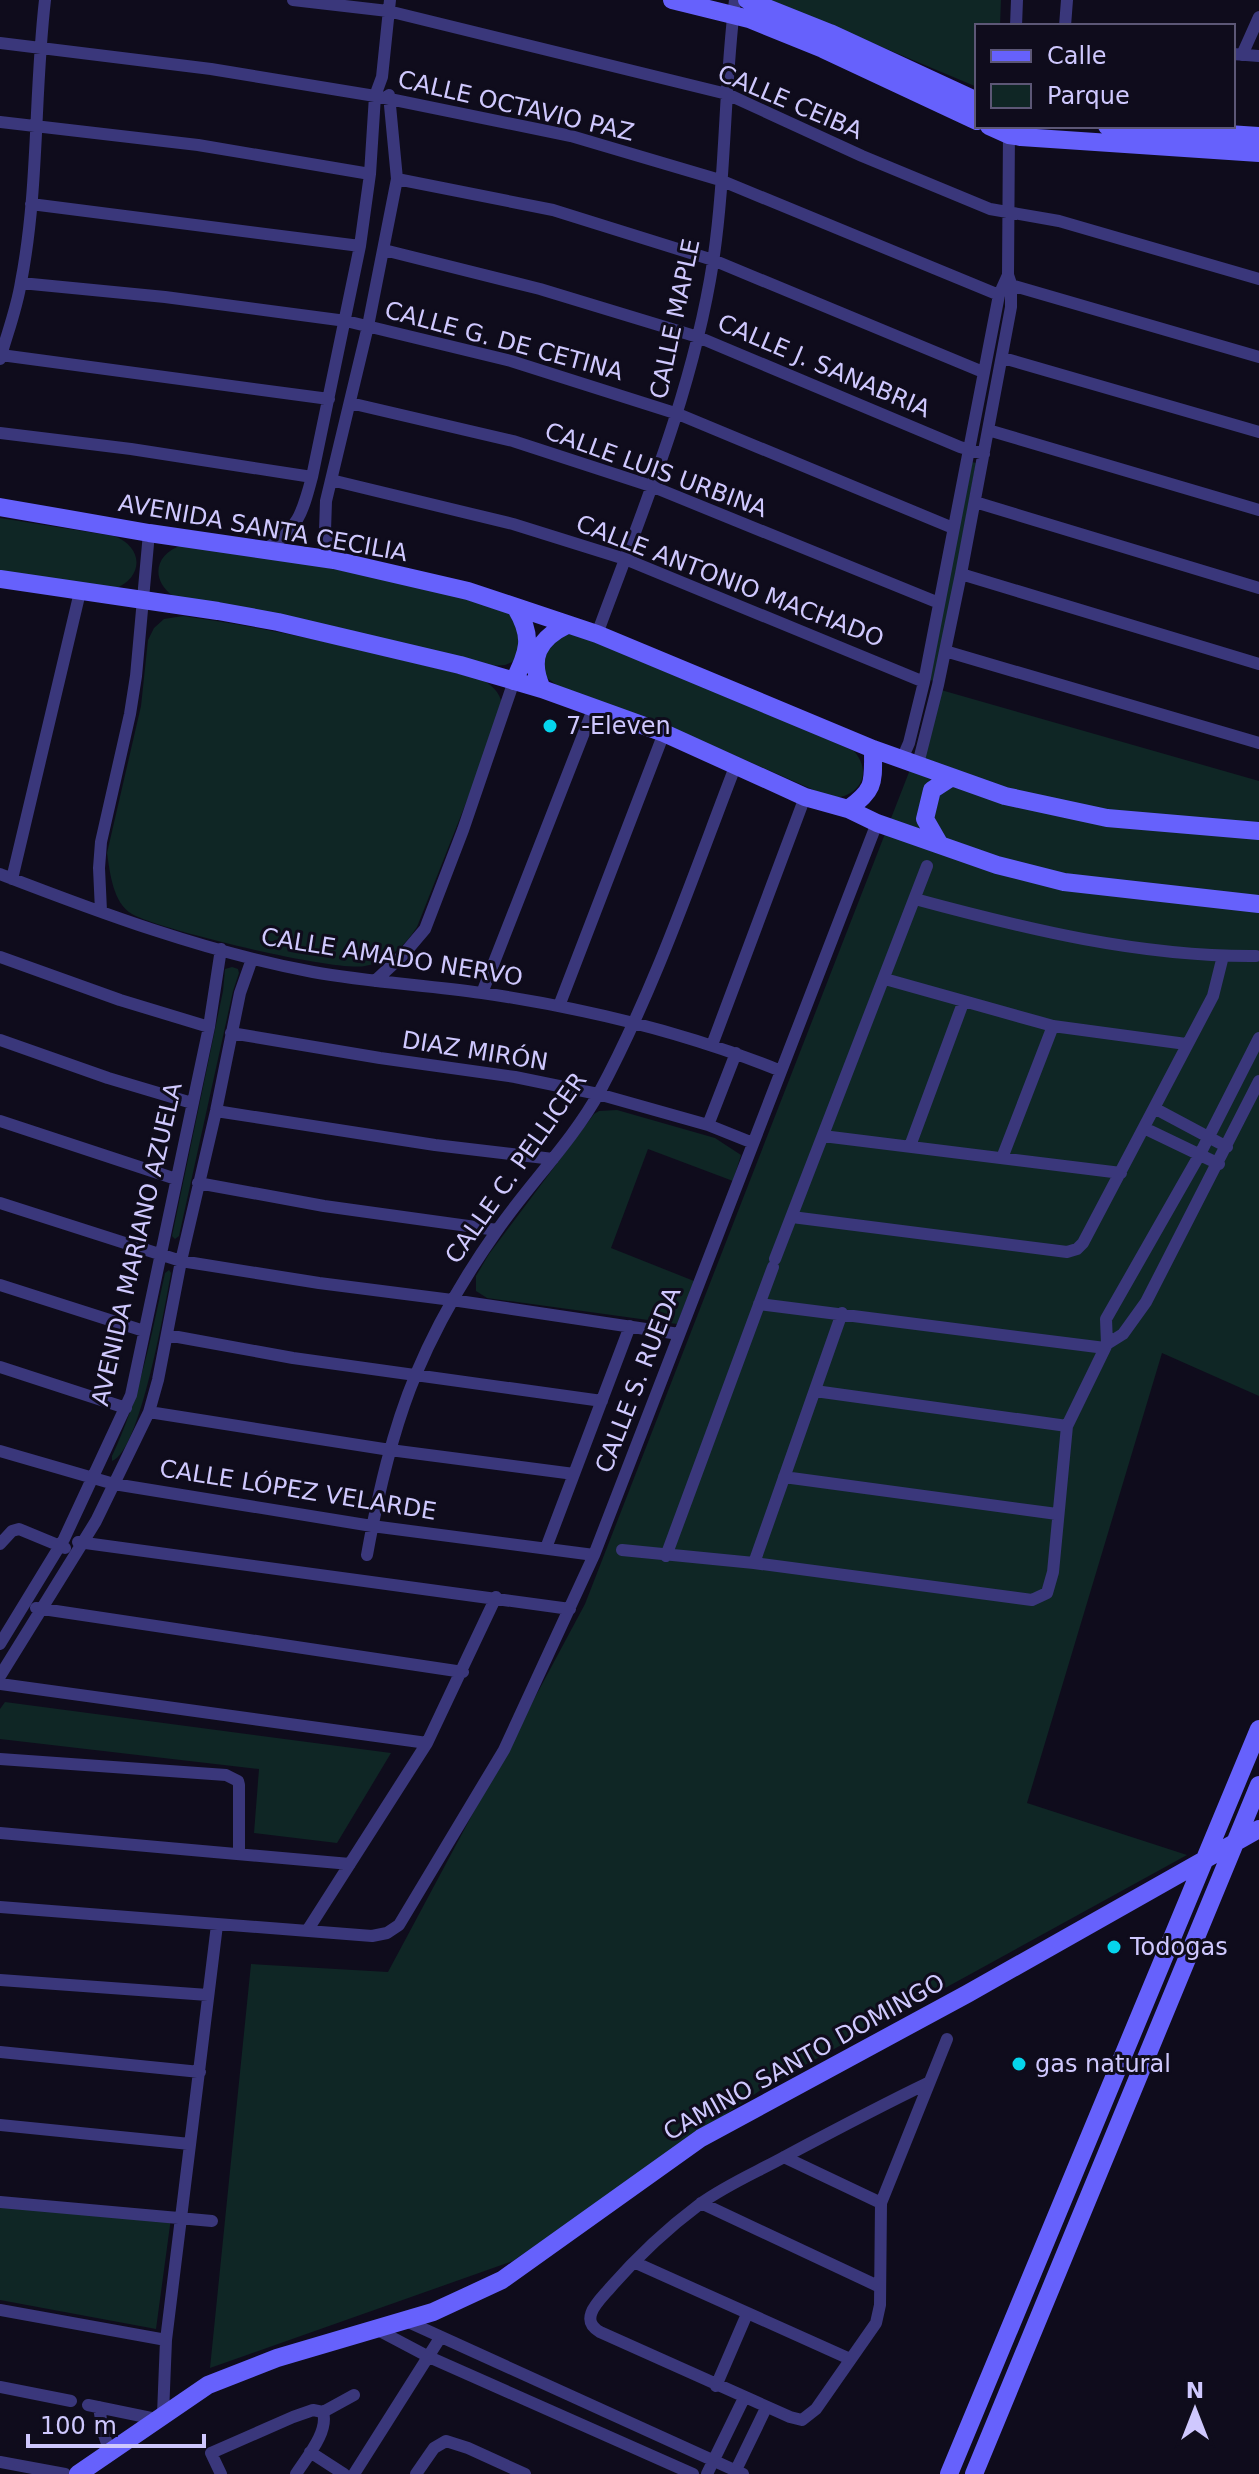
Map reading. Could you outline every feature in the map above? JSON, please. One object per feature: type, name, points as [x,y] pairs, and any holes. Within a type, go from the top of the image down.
[{"type":"street","points":[[45,0],[39,48],[31,204],[21,283],[1,357],[329,399]]},
{"type":"street","name":"CALLE CEIBA","points":[[293,0],[389,6],[727,94],[862,156],[990,209],[1059,221],[1259,279]]},
{"type":"street","points":[[672,0],[734,7],[975,120]]},
{"type":"street","points":[[747,0],[830,33],[975,100]]},
{"type":"street","points":[[1016,24],[1017,0]]},
{"type":"street","points":[[1065,24],[1067,0]]},
{"type":"street","points":[[265,549],[284,539],[293,529],[312,477],[360,246],[370,174],[375,96],[382,77],[389,6]]},
{"type":"street","name":"CALLE MAPLE","points":[[597,634],[678,414],[698,337],[713,260],[734,7]]},
{"type":"street","points":[[1259,17],[1238,55],[1259,56]]},
{"type":"street","name":"CALLE OCTAVIO PAZ","points":[[0,43],[211,69],[375,96],[571,136],[720,180],[1006,284],[1259,357]]},
{"type":"street","points":[[334,560],[324,516],[368,326],[397,179],[391,99],[382,77]]},
{"type":"street","points":[[0,122],[198,145],[370,174]]},
{"type":"street","points":[[1137,128],[1259,136]]},
{"type":"street","points":[[910,762],[983,372],[1006,284],[1009,131],[1259,153]]},
{"type":"street","points":[[397,179],[553,210],[713,260],[983,372]]},
{"type":"street","points":[[31,204],[360,246]]},
{"type":"street","name":"CALLE J. SANABRIA","points":[[384,250],[540,289],[698,337],[984,454]]},
{"type":"street","name":"CALLE G. DE CETINA","points":[[21,283],[165,297],[346,321],[511,361],[678,414],[953,528]]},
{"type":"street","points":[[910,762],[938,685],[961,574],[1011,307],[1006,284]]},
{"type":"street","points":[[1003,358],[1259,432]]},
{"type":"street","name":"CALLE LUIS URBINA","points":[[350,403],[513,441],[651,486],[939,603]]},
{"type":"street","points":[[988,430],[1259,510]]},
{"type":"street","points":[[0,433],[131,449],[312,477]]},
{"type":"street","name":"CALLE ANTONIO MACHADO","points":[[331,480],[513,524],[625,559],[924,682]]},
{"type":"street","points":[[975,502],[1259,588]]},
{"type":"street","name":"AVENIDA SANTA CECILIA","points":[[0,507],[334,560],[468,591],[597,634],[873,749],[1005,796],[1107,818],[1259,831]]},
{"type":"street","points":[[101,911],[101,842],[130,714],[149,533]]},
{"type":"street","points":[[961,574],[1259,664]]},
{"type":"street","points":[[1,583],[278,622],[460,665],[542,689],[664,733],[805,797],[848,809],[877,823],[997,865],[1064,882],[1259,904]]},
{"type":"street","points":[[6,876],[80,592]]},
{"type":"street","points":[[375,981],[425,929],[463,830],[528,640],[526,626],[516,608]]},
{"type":"street","points":[[542,689],[536,670],[538,650],[548,635],[567,625]]},
{"type":"street","points":[[945,651],[1259,743]]},
{"type":"street","points":[[482,993],[594,707]]},
{"type":"street","points":[[559,1006],[664,733]]},
{"type":"street","points":[[848,809],[868,795],[873,776],[873,749]]},
{"type":"street","name":"CALLE C. PELLICER","points":[[367,1555],[390,1450],[415,1375],[452,1300],[497,1230],[553,1159],[598,1094],[635,1022],[735,767]]},
{"type":"street","points":[[940,845],[925,819],[932,790],[952,777]]},
{"type":"street","points":[[712,1045],[805,797]]},
{"type":"street","name":"CALLE S. RUEDA","points":[[307,1931],[372,1936],[394,1930],[504,1750],[594,1555],[877,823]]},
{"type":"street","points":[[666,1556],[774,1263],[927,866]]},
{"type":"street","name":"CALLE AMADO NERVO","points":[[6,876],[101,911],[252,959],[314,972],[482,993],[635,1022],[736,1053],[781,1071]]},
{"type":"street","points":[[915,899],[1094,941],[1223,956],[1256,956]]},
{"type":"street","name":"AVENIDA MARIANO AZUELA","points":[[0,1644],[62,1542],[126,1408],[209,1027],[221,949]]},
{"type":"street","points":[[792,1217],[1067,1252],[1077,1249],[1121,1173],[1213,996],[1223,956]]},
{"type":"street","points":[[0,957],[120,1000],[209,1027]]},
{"type":"street","name":"AVENIDA MARIANO AZUELA","points":[[0,1676],[96,1521],[149,1412],[240,993],[252,959]]},
{"type":"street","points":[[885,979],[1053,1026],[1186,1044]]},
{"type":"street","points":[[910,1146],[963,1003]]},
{"type":"street","points":[[1002,1158],[1053,1026]]},
{"type":"street","name":"DIAZ MIRÓN","points":[[231,1033],[515,1077],[598,1094],[708,1125],[753,1143]]},
{"type":"street","points":[[622,1550],[754,1563],[1032,1600],[1047,1593],[1053,1572],[1067,1426],[1106,1346],[1106,1319],[1210,1137],[1259,1038]]},
{"type":"street","points":[[0,1040],[108,1078],[192,1103]]},
{"type":"street","points":[[708,1125],[736,1053]]},
{"type":"street","points":[[759,1304],[1106,1346],[1123,1334],[1146,1302],[1259,1081]]},
{"type":"street","points":[[1154,1108],[1227,1147]]},
{"type":"street","points":[[216,1111],[421,1143],[553,1159]]},
{"type":"street","points":[[0,1121],[176,1179]]},
{"type":"street","points":[[1144,1128],[1219,1164]]},
{"type":"street","points":[[823,1136],[1121,1173]]},
{"type":"street","points":[[198,1183],[324,1206],[497,1230]]},
{"type":"street","points":[[0,1203],[181,1261],[679,1334]]},
{"type":"street","points":[[0,1285],[144,1331]]},
{"type":"street","points":[[754,1563],[842,1313]]},
{"type":"street","points":[[546,1548],[630,1326]]},
{"type":"street","points":[[167,1335],[293,1358],[602,1401]]},
{"type":"street","points":[[0,1367],[126,1408]]},
{"type":"street","points":[[815,1391],[1067,1426]]},
{"type":"street","points":[[149,1412],[390,1450],[574,1474]]},
{"type":"street","name":"CALLE LÓPEZ VELARDE","points":[[0,1451],[114,1484],[372,1526],[594,1555]]},
{"type":"street","points":[[784,1477],[1057,1514]]},
{"type":"street","points":[[0,1543],[12,1531],[19,1529],[78,1548],[496,1597],[570,1609]]},
{"type":"street","points":[[0,1907],[307,1931],[427,1743],[496,1597]]},
{"type":"street","points":[[26,1603],[40,1610],[463,1672]]},
{"type":"street","points":[[0,1684],[427,1743]]},
{"type":"street","points":[[949,2474],[1259,1729]]},
{"type":"street","points":[[0,1759],[226,1775],[238,1781],[239,1785],[239,1853]]},
{"type":"street","points":[[974,2474],[1259,1785]]},
{"type":"street","name":"CAMINO SANTO DOMINGO","points":[[78,2474],[208,2385],[303,2350],[433,2312],[502,2280],[701,2138],[955,2001],[1259,1829]]},
{"type":"street","points":[[0,1833],[350,1864]]},
{"type":"street","points":[[1157,1887],[1172,1898],[1182,1914]]},
{"type":"street","points":[[110,2452],[93,2406],[159,2416],[217,1925]]},
{"type":"street","points":[[0,1980],[208,1995]]},
{"type":"street","points":[[928,2083],[701,2203],[674,2225],[593,2309],[591,2325],[600,2332],[766,2408],[796,2419],[808,2417],[876,2323],[880,2287],[881,2203],[947,2039]]},
{"type":"street","points":[[0,2052],[200,2072]]},
{"type":"street","points":[[0,2125],[190,2144]]},
{"type":"street","points":[[784,2157],[881,2203]]},
{"type":"street","points":[[0,2202],[212,2221]]},
{"type":"street","points":[[701,2203],[880,2287]]},
{"type":"street","points":[[636,2263],[850,2359]]},
{"type":"street","points":[[0,2310],[166,2340]]},
{"type":"street","points":[[716,2386],[747,2314]]},
{"type":"street","points":[[404,2320],[738,2473],[766,2408]]},
{"type":"street","points":[[376,2329],[429,2357],[693,2474]]},
{"type":"street","points":[[354,2474],[440,2338]]},
{"type":"street","points":[[0,2387],[71,2401]]},
{"type":"street","points":[[221,2474],[208,2448],[313,2410],[323,2412],[354,2395]]},
{"type":"street","points":[[707,2474],[744,2398]]},
{"type":"street","points":[[298,2473],[323,2428],[323,2412]]},
{"type":"street","points":[[416,2474],[434,2448],[446,2441],[525,2474]]},
{"type":"street","points":[[310,2452],[344,2474]]},
{"type":"street","points":[[0,2462],[65,2474]]},
{"type":"green space","points":[[770,0],[1001,0],[1000,24],[975,24],[975,86]]},
{"type":"green space","points":[[972,462],[976,463],[936,681],[929,680]]},
{"type":"green space","points":[[0,518],[114,536],[131,547],[135,555],[135,570],[131,578],[114,589],[0,571]]},
{"type":"green space","points":[[182,545],[253,553],[414,585],[503,609],[522,624],[517,660],[491,666],[173,596],[161,582],[159,568],[166,554]]},
{"type":"green space","points":[[183,616],[297,636],[409,661],[483,680],[497,692],[503,709],[417,927],[389,957],[365,966],[348,966],[285,956],[176,930],[132,914],[120,903],[107,853],[141,706],[148,640],[154,628],[164,619]]},
{"type":"green space","points":[[572,634],[653,663],[854,751],[863,767],[861,782],[850,793],[832,798],[670,727],[559,687],[546,677],[543,661],[545,644],[558,635]]},
{"type":"green space","points":[[941,690],[1259,781],[1259,1396],[1162,1353],[1027,1803],[1187,1855],[765,2087],[513,2261],[210,2368],[251,1964],[388,1972],[585,1604]]},
{"type":"green space","points":[[232,967],[239,973],[179,1236],[175,1239],[172,1236],[225,969]]},
{"type":"green space","points":[[617,1110],[715,1138],[741,1155],[733,1181],[648,1149],[611,1248],[694,1281],[677,1324],[487,1298],[476,1291],[476,1276],[489,1254],[594,1114]]},
{"type":"green space","points":[[169,1270],[171,1273],[150,1376],[132,1432],[122,1452],[112,1461],[137,1389],[165,1273]]},
{"type":"green space","points":[[5,1702],[391,1753],[337,1843],[254,1833],[259,1769],[0,1739],[0,1709]]},
{"type":"green space","points":[[0,2204],[171,2218],[156,2329],[0,2300]]},
{"type":"place","name":"7-Eleven","points":[[550,726]]},
{"type":"place","name":"Todogas","points":[[1114,1947]]},
{"type":"place","name":"gas natural","points":[[1019,2064]]}]
